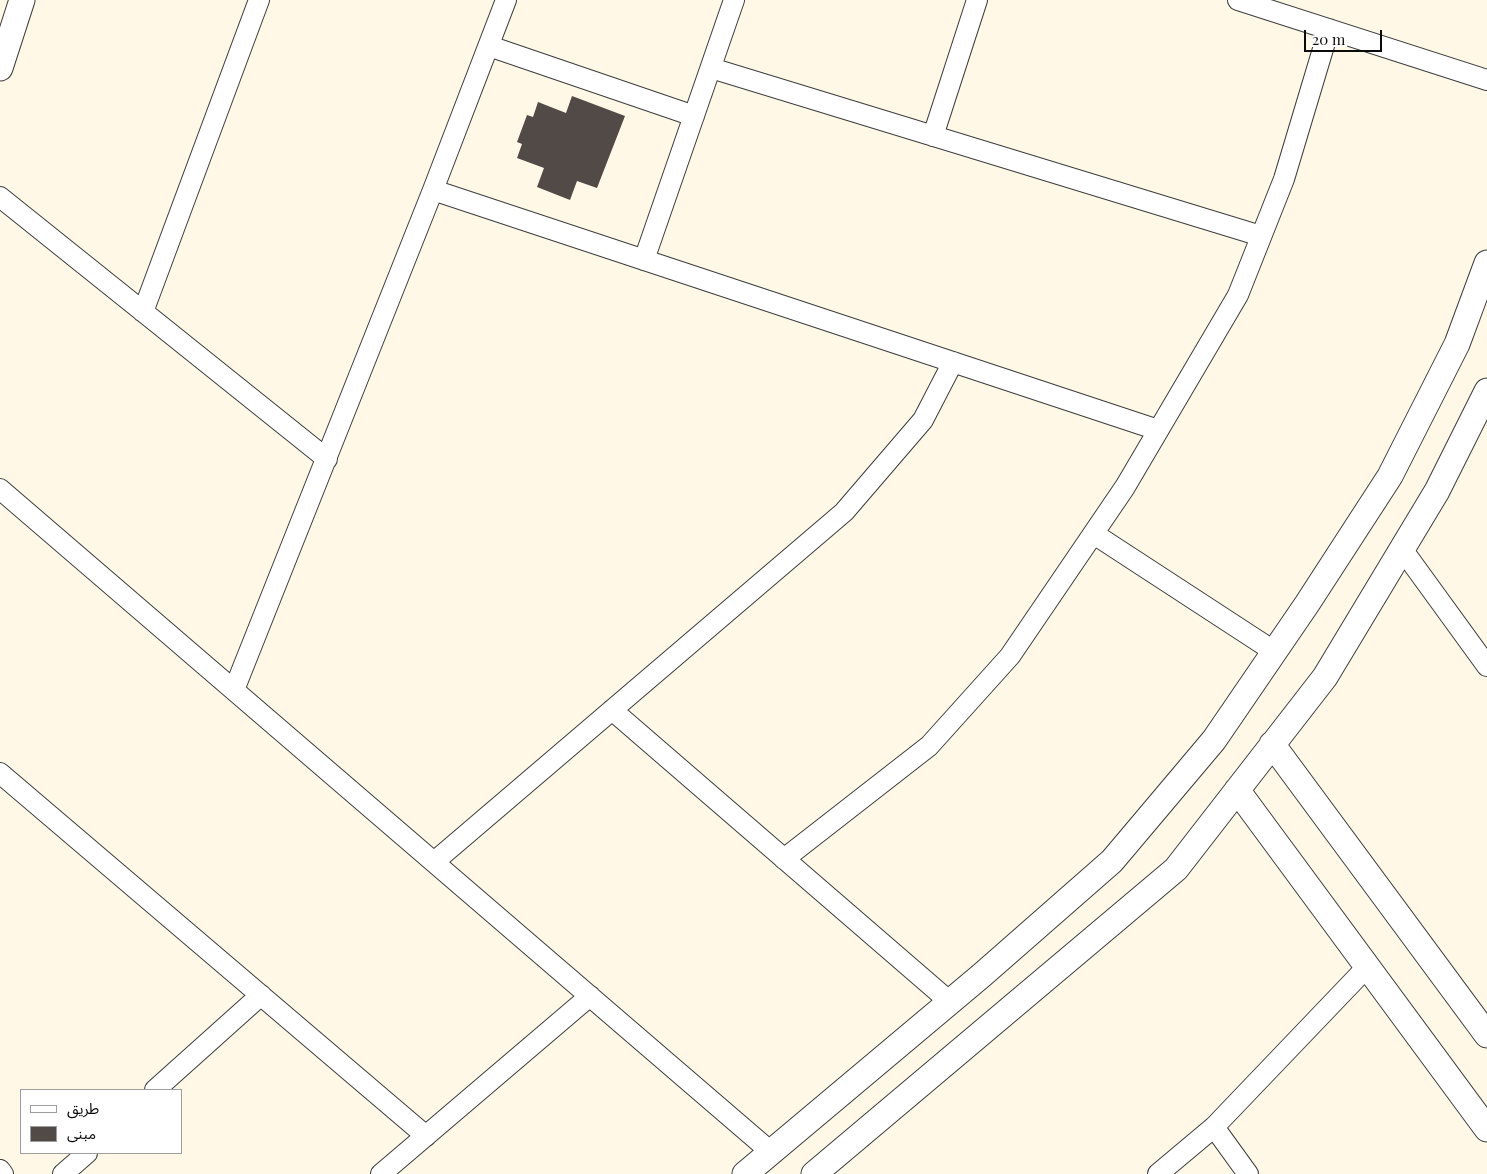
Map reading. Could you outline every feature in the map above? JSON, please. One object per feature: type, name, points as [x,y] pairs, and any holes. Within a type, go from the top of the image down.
[{"type":"street","points":[[0,68],[22,0]]},
{"type":"street","points":[[143,312],[259,0]]},
{"type":"street","points":[[234,690],[433,190],[506,0]]},
{"type":"street","points":[[644,260],[734,0]]},
{"type":"street","points":[[933,136],[977,0]]},
{"type":"street","points":[[1238,0],[1487,80]]},
{"type":"street","points":[[784,859],[929,746],[1010,656],[1125,487],[1238,295],[1284,179],[1329,29]]},
{"type":"street","points":[[489,46],[694,116]]},
{"type":"street","points":[[711,68],[1261,236]]},
{"type":"street","points":[[433,190],[1158,430]]},
{"type":"street","points":[[0,197],[326,459]]},
{"type":"street","points":[[745,1174],[950,1002],[1112,861],[1214,740],[1275,652],[1390,476],[1457,344],[1487,263]]},
{"type":"street","points":[[434,862],[844,512],[923,420],[952,362]]},
{"type":"street","points":[[814,1174],[1176,869],[1325,677],[1437,491],[1487,391]]},
{"type":"street","points":[[0,489],[771,1152]]},
{"type":"street","points":[[1094,534],[1275,652]]},
{"type":"street","points":[[1402,549],[1487,666]]},
{"type":"street","points":[[612,710],[950,1002]]},
{"type":"street","points":[[1272,744],[1487,1035]]},
{"type":"street","points":[[0,774],[426,1136]]},
{"type":"street","points":[[1237,790],[1487,1129]]},
{"type":"street","points":[[1158,1174],[1214,1127],[1367,967]]},
{"type":"street","points":[[156,1089],[260,994]]},
{"type":"street","points":[[381,1174],[590,996]]},
{"type":"street","points":[[1214,1127],[1248,1174]]},
{"type":"street","points":[[63,1174],[86,1154]]},
{"type":"street","points":[[0,1170],[3,1174]]},
{"type":"building","points":[[572,96],[625,116],[597,188],[577,181],[570,200],[537,187],[544,168],[517,158],[522,144],[517,142],[527,115],[533,117],[538,102],[566,113]]}]
